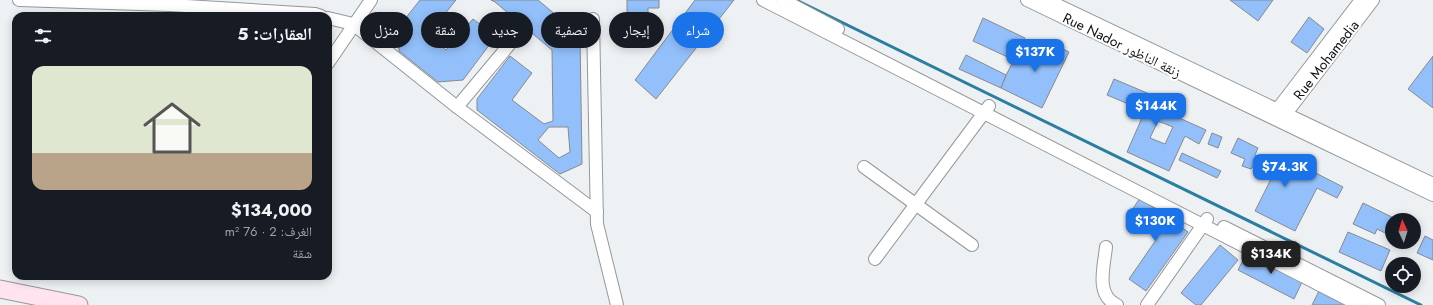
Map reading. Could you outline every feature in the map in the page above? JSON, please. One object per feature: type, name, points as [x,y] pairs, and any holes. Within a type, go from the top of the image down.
[{"type":"street","points":[[19,0],[170,3],[288,12]]},
{"type":"street","points":[[332,57],[353,24],[371,0]]},
{"type":"street","points":[[763,0],[987,109]]},
{"type":"street","points":[[783,0],[987,109],[1205,222],[1359,305]]},
{"type":"street","name":"Rue Nador زنقة الناظور","points":[[1027,0],[1053,4],[1279,115],[1433,194]]},
{"type":"street","name":"Rue Mohamedia","points":[[1279,115],[1361,0]]},
{"type":"street","name":"Rue Mohamedia","points":[[1279,115],[1373,0]]},
{"type":"street","points":[[332,19],[353,24],[458,107],[597,212]]},
{"type":"street","points":[[458,107],[507,48]]},
{"type":"street","points":[[594,48],[597,224],[617,305]]},
{"type":"street","points":[[875,259],[987,109]]},
{"type":"street","name":"Rue Nador زنقة الناظور","points":[[1279,115],[1433,184]]},
{"type":"street","points":[[864,167],[972,245]]},
{"type":"street","points":[[1147,305],[1205,222]]},
{"type":"street","points":[[1205,222],[1379,305]]},
{"type":"street","points":[[1106,248],[1102,283],[1103,290],[1108,298],[1117,305]]},
{"type":"street","points":[[0,289],[79,305]]},
{"type":"building","points":[[420,0],[456,0],[446,12],[421,12],[421,48],[444,48],[446,50],[448,48],[470,48],[470,22],[473,19],[478,23],[478,48],[487,48],[463,80],[438,82],[399,51],[399,48],[413,48],[413,12],[410,12]]},
{"type":"building","points":[[491,0],[538,0],[552,12],[541,12],[541,41],[533,34],[533,12],[507,12]]},
{"type":"building","points":[[627,0],[659,0],[659,8],[648,8],[648,12],[627,12]]},
{"type":"building","points":[[695,0],[734,0],[724,13],[686,12]]},
{"type":"building","points":[[1230,0],[1273,0],[1258,21]]},
{"type":"building","points":[[1309,17],[1324,29],[1307,53],[1291,42]]},
{"type":"building","points":[[983,18],[1025,38],[1014,60],[973,41]]},
{"type":"building","points":[[672,31],[672,48],[696,48],[656,99],[635,80],[659,48],[664,48],[664,41]]},
{"type":"building","points":[[1024,42],[1049,52],[1053,44],[1069,52],[1042,108],[1001,88],[1006,75]]},
{"type":"building","points":[[550,48],[580,48],[582,164],[560,174],[477,110],[477,99],[510,56],[532,73],[512,100],[544,124],[553,121],[552,50]],"holes":[[[549,127],[568,127],[570,152],[559,158],[538,140]]]},
{"type":"building","points":[[966,55],[1006,75],[1001,88],[959,69]]},
{"type":"building","points":[[1433,56],[1433,108],[1408,89]]},
{"type":"building","points":[[1114,79],[1173,104],[1168,113],[1206,130],[1199,144],[1185,136],[1169,171],[1127,152],[1145,111],[1107,95]],"holes":[[[1158,121],[1173,127],[1165,144],[1150,138]]]},
{"type":"building","points":[[1212,133],[1222,137],[1218,148],[1208,144]]},
{"type":"building","points":[[1238,138],[1258,148],[1255,155],[1278,166],[1280,163],[1299,172],[1302,166],[1343,187],[1337,198],[1317,188],[1295,231],[1255,211],[1274,173],[1254,165],[1251,169],[1242,166],[1245,159],[1231,153]]},
{"type":"building","points":[[1182,153],[1221,171],[1217,178],[1179,160]]},
{"type":"building","points":[[1140,198],[1188,232],[1146,291],[1129,279],[1158,237],[1128,216]]},
{"type":"building","points":[[1363,203],[1385,214],[1385,233],[1377,229],[1375,234],[1353,224]]},
{"type":"building","points":[[1348,232],[1390,250],[1387,257],[1385,257],[1385,262],[1381,271],[1339,252]]},
{"type":"building","points":[[1425,236],[1433,240],[1433,260],[1417,253],[1419,249],[1421,249],[1421,244]]},
{"type":"building","points":[[1220,245],[1238,260],[1201,305],[1196,305],[1181,293]]},
{"type":"building","points":[[1247,252],[1303,280],[1294,299],[1238,270]]},
{"type":"building","points":[[1319,291],[1348,305],[1312,305]]},
{"type":"waterway","points":[[796,0],[1421,305]]}]
